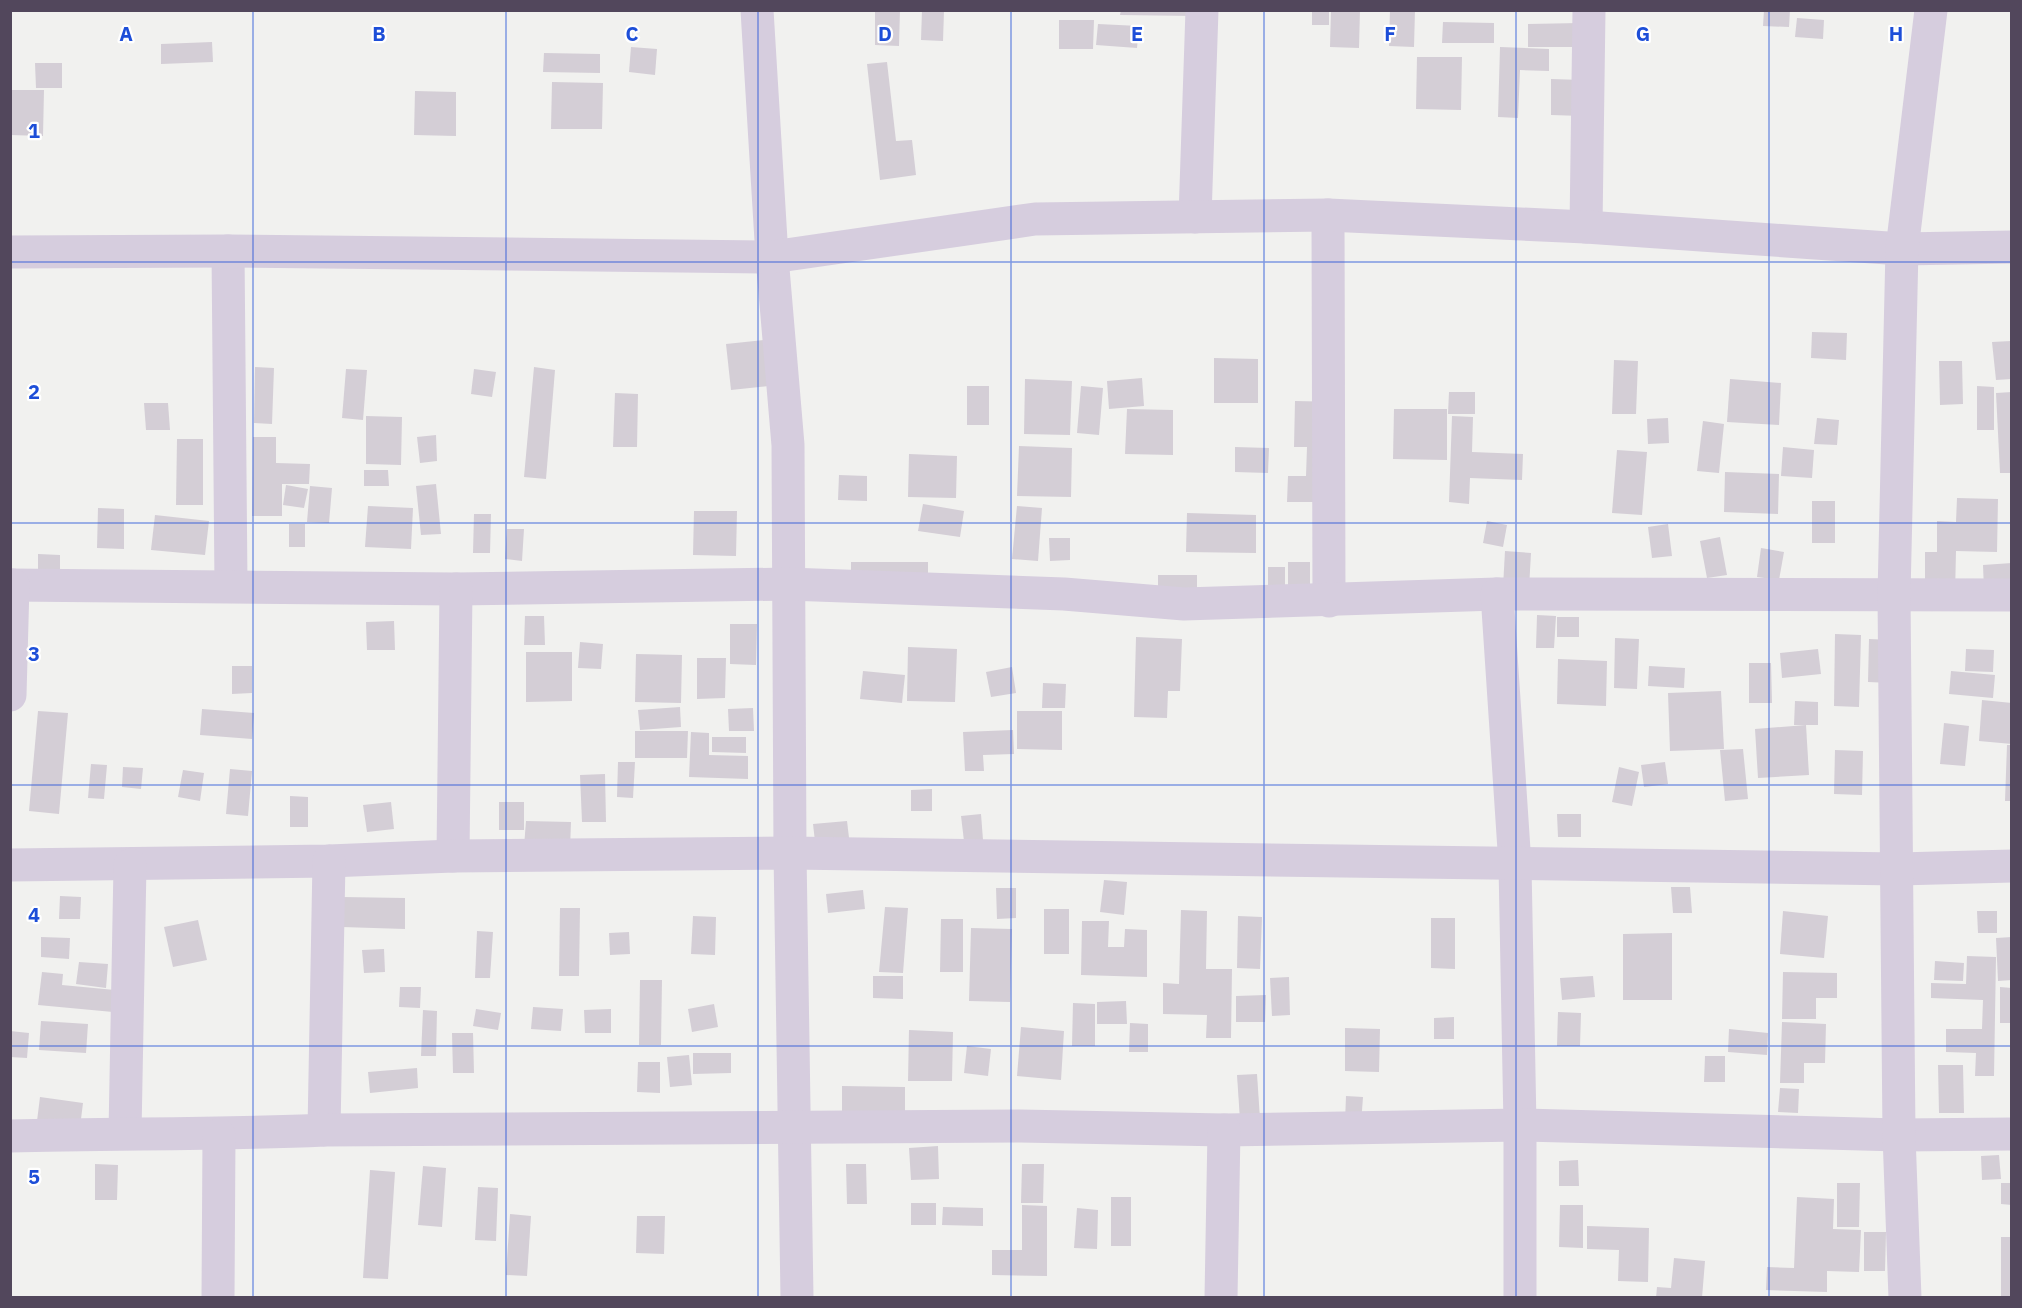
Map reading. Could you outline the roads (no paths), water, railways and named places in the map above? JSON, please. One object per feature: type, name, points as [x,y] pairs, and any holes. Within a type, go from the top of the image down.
[{"type":"street","points":[[757,10],[772,257],[788,445],[790,853],[797,1298]]},
{"type":"street","points":[[1195,217],[1202,10]]},
{"type":"street","points":[[1586,227],[1590,10]]},
{"type":"street","points":[[1905,1298],[1899,1135],[1899,869],[1894,595],[1902,249],[1932,10]]},
{"type":"street","points":[[1328,215],[1329,601]]},
{"type":"street","points":[[10,252],[228,251],[772,257],[1035,219],[1328,215],[1586,227],[1902,249],[2012,247]]},
{"type":"street","points":[[228,251],[231,585]]},
{"type":"street","points":[[10,695],[12,585],[231,585],[456,589],[789,584],[1064,594],[1184,604],[1497,594],[2012,595]]},
{"type":"street","points":[[453,856],[456,589]]},
{"type":"street","points":[[1497,594],[1515,865],[1520,1125],[1520,1298]]},
{"type":"street","points":[[10,865],[329,861],[453,856],[790,853],[1515,865],[1899,869],[2012,866]]},
{"type":"street","points":[[324,1130],[329,861]]},
{"type":"street","points":[[125,1133],[130,865]]},
{"type":"street","points":[[10,1136],[125,1133],[219,1135],[324,1130],[1020,1126],[1224,1130],[1520,1125],[1899,1135],[2012,1134]]},
{"type":"street","points":[[1221,1298],[1224,1130]]},
{"type":"street","points":[[218,1298],[219,1135]]}]
